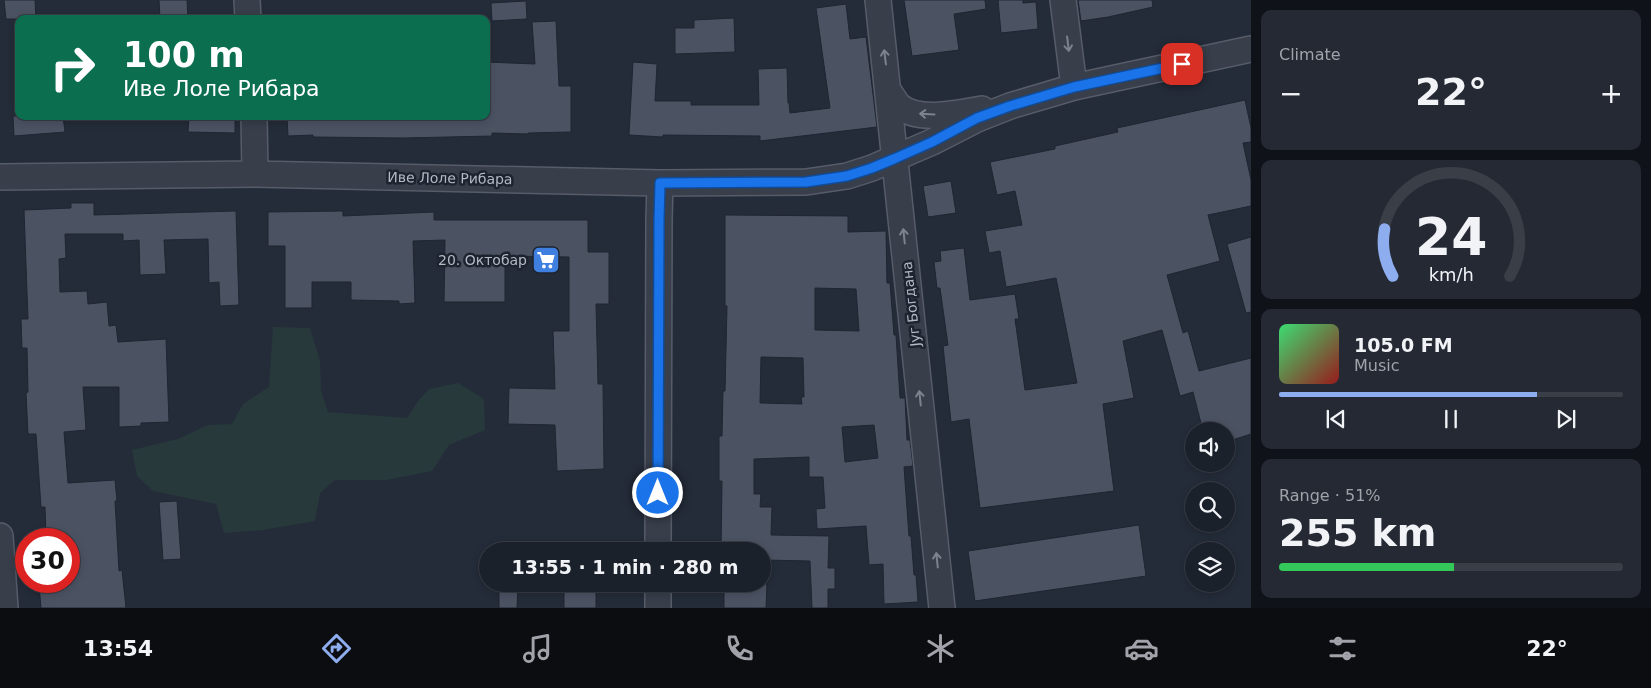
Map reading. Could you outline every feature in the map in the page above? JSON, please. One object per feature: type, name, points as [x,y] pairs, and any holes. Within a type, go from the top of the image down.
[{"type":"street","points":[[247,0],[248,15]]},
{"type":"street","name":"Југ Богдана","points":[[878,0],[942,608]]},
{"type":"street","points":[[1063,0],[1074,87]]},
{"type":"street","points":[[889,92],[899,106],[912,113],[928,115],[1010,106],[1074,87],[1251,49]]},
{"type":"street","name":"Иве Лоле Рибара","points":[[0,177],[255,174],[660,183],[806,182],[847,176],[872,168],[932,142],[977,118],[1010,106]]},
{"type":"street","points":[[254,120],[255,174]]},
{"type":"street","points":[[658,542],[660,183]]},
{"type":"street","points":[[0,536],[5,608]]},
{"type":"street","points":[[658,592],[658,608]]},
{"type":"shaded area","points":[[273,327],[310,328],[320,361],[321,391],[328,412],[407,418],[418,401],[429,389],[458,383],[484,399],[485,430],[449,445],[432,471],[386,480],[335,480],[320,493],[315,521],[263,530],[224,533],[216,504],[153,491],[137,476],[132,450],[178,439],[208,425],[232,424],[243,404],[269,387]]},
{"type":"building","points":[[4,0],[35,0],[36,15],[15,15],[15,19],[6,19]]},
{"type":"building","points":[[159,0],[187,0],[188,15],[160,15]]},
{"type":"building","points":[[904,0],[985,0],[986,9],[954,14],[959,50],[912,56]]},
{"type":"building","points":[[998,0],[1023,0],[1023,3],[1036,2],[1038,29],[1001,33]]},
{"type":"building","points":[[1078,0],[1152,0],[1153,7],[1081,21]]},
{"type":"building","points":[[526,1],[527,19],[492,21],[491,3]]},
{"type":"building","points":[[846,4],[850,39],[866,37],[877,127],[760,141],[760,136],[663,135],[663,137],[629,135],[633,62],[657,64],[655,101],[691,101],[691,105],[759,105],[758,69],[787,68],[790,113],[830,108],[816,8]]},
{"type":"building","points":[[734,18],[735,52],[675,54],[675,28],[694,28],[694,20]]},
{"type":"building","points":[[556,21],[559,86],[571,86],[571,132],[492,133],[492,136],[403,138],[288,136],[287,120],[490,120],[490,62],[535,64],[532,22]]},
{"type":"building","points":[[1245,100],[1251,128],[1251,142],[1243,143],[1251,180],[1251,206],[1208,215],[1220,261],[1167,275],[1183,333],[1188,331],[1199,371],[1251,358],[1251,434],[1235,439],[1235,422],[1201,422],[1193,392],[1180,396],[1162,330],[1123,341],[1134,398],[1103,404],[1114,491],[980,508],[969,419],[951,422],[943,346],[948,345],[940,288],[937,288],[934,262],[941,261],[940,251],[964,248],[970,300],[1015,294],[1019,319],[1015,319],[1025,390],[1077,383],[1056,278],[1006,287],[1000,251],[989,253],[985,231],[1022,225],[1015,191],[997,195],[990,162],[1055,149],[1055,146],[1118,132],[1117,128]]},
{"type":"building","points":[[13,116],[15,116],[15,120],[64,120],[65,132],[14,136]]},
{"type":"building","points":[[189,120],[235,120],[235,133],[188,132]]},
{"type":"building","points":[[951,181],[956,213],[928,217],[923,186]]},
{"type":"building","points":[[71,203],[94,203],[94,215],[236,211],[239,305],[220,306],[219,282],[209,283],[208,239],[164,240],[166,274],[140,275],[139,240],[123,241],[123,234],[65,234],[66,258],[59,259],[60,292],[87,291],[88,304],[107,302],[109,326],[116,325],[118,342],[166,339],[169,422],[141,423],[141,426],[119,427],[119,387],[83,387],[86,430],[64,432],[68,483],[115,480],[119,571],[122,570],[126,608],[41,608],[40,593],[80,593],[80,528],[46,528],[45,507],[41,507],[36,434],[28,434],[26,393],[28,392],[27,348],[22,348],[21,319],[28,319],[24,210],[71,208]]},
{"type":"building","points":[[343,211],[343,216],[434,212],[434,220],[588,220],[588,252],[609,252],[609,304],[596,304],[598,384],[603,384],[604,469],[557,471],[555,425],[508,424],[509,388],[555,389],[553,331],[569,331],[569,257],[505,256],[505,302],[444,302],[445,240],[413,241],[415,303],[399,304],[399,301],[351,300],[351,282],[312,282],[312,308],[285,308],[285,246],[268,246],[268,212]]},
{"type":"building","points":[[725,215],[848,216],[848,232],[886,231],[887,283],[890,283],[894,335],[896,335],[900,398],[905,398],[907,440],[910,440],[913,466],[904,467],[909,536],[911,536],[918,602],[884,604],[883,564],[869,565],[866,526],[817,529],[816,509],[825,508],[823,477],[809,477],[809,457],[754,459],[754,494],[761,494],[760,507],[772,507],[771,535],[829,536],[828,568],[835,568],[835,589],[828,589],[828,608],[812,608],[810,561],[771,560],[771,542],[721,542],[722,481],[719,481],[719,436],[722,436],[723,391],[725,391],[727,306],[725,306]],"holes":[[[815,288],[856,289],[859,331],[815,330]],[[761,357],[803,358],[804,397],[801,397],[802,404],[760,403]],[[874,425],[878,458],[845,462],[842,427]]]},
{"type":"building","points":[[1251,237],[1251,312],[1246,313],[1227,244]]},
{"type":"building","points":[[177,501],[181,559],[163,560],[159,502]]},
{"type":"building","points":[[1139,525],[1146,576],[975,601],[968,551]]},
{"type":"building","points":[[499,592],[518,592],[517,608],[499,608]]},
{"type":"building","points":[[564,592],[596,592],[596,608],[564,608]]},
{"type":"building","points":[[724,592],[767,592],[766,608],[724,608]]},
{"type":"place","name":"20. Октобар","points":[[546,260]]},
{"type":"route","points":[[658,493],[660,183],[806,182],[847,176],[896,158],[932,142],[977,118],[1010,106],[1074,87],[1182,64]]}]
